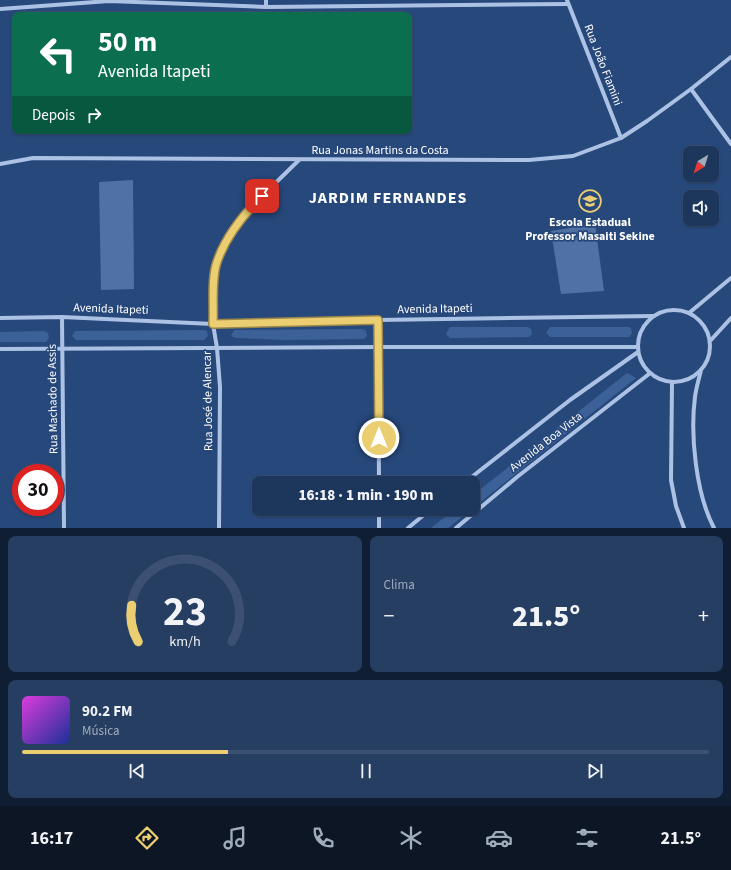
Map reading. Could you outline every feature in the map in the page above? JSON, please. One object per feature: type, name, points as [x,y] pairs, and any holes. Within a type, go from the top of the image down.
[{"type":"street","points":[[266,0],[266,7]]},
{"type":"street","points":[[0,9],[109,1],[266,7],[567,2]]},
{"type":"street","name":"Rua João Fiamini","points":[[567,2],[621,138]]},
{"type":"street","name":"Rua Jonas Martins da Costa","points":[[0,164],[33,158],[529,160],[573,156],[621,138],[647,122],[731,57]]},
{"type":"street","points":[[691,89],[731,144]]},
{"type":"street","name":"Rua José de Alencar","points":[[219,528],[220,387],[217,348],[213,324],[216,263],[228,239],[253,205],[299,160]]},
{"type":"street","points":[[689,313],[731,278]]},
{"type":"street","points":[[677,310],[689,313],[698,319],[704,326],[711,340],[709,355],[702,368],[691,378],[682,382],[672,383],[649,374],[641,362],[638,350],[639,335],[645,324],[654,316],[664,311],[677,310]]},
{"type":"street","name":"Avenida Itapeti","points":[[0,318],[62,317],[213,324],[654,316]]},
{"type":"street","name":"Rua Machado de Assis","points":[[62,317],[64,528]]},
{"type":"street","points":[[711,340],[731,318]]},
{"type":"street","points":[[378,320],[379,476]]},
{"type":"street","points":[[0,349],[379,346],[638,350]]},
{"type":"street","name":"Avenida Boa Vista","points":[[473,476],[570,400],[638,350]]},
{"type":"street","points":[[702,368],[695,396],[693,417],[700,489],[710,521],[714,528]]},
{"type":"street","name":"Avenida Boa Vista","points":[[456,528],[517,477],[649,374]]},
{"type":"street","points":[[672,383],[671,480],[676,506],[684,528]]},
{"type":"street","points":[[379,516],[379,528]]},
{"type":"street","points":[[408,528],[423,516]]},
{"type":"shaded area","points":[[450,327],[528,327],[531,329],[532,334],[529,337],[450,338],[446,334]]},
{"type":"shaded area","points":[[550,327],[628,327],[631,328],[632,333],[629,337],[550,337],[546,333]]},
{"type":"shaded area","points":[[363,329],[366,331],[367,336],[364,339],[285,340],[236,338],[231,336],[234,330]]},
{"type":"shaded area","points":[[45,331],[48,333],[49,338],[46,342],[0,342],[0,332]]},
{"type":"shaded area","points":[[75,331],[207,331],[208,336],[204,340],[76,340],[72,336]]},
{"type":"shaded area","points":[[627,373],[636,378],[480,502],[480,489]]},
{"type":"shaded area","points":[[446,516],[463,516],[448,528],[431,528]]},
{"type":"building","points":[[133,180],[134,289],[101,290],[99,182]]},
{"type":"building","points":[[595,224],[604,291],[561,294],[551,231]]},
{"type":"place","name":"Escola Estadual Professor Masaiti Sekine","points":[[590,201]]},
{"type":"district","name":"JARDIM FERNANDES","points":[[388,198]]},
{"type":"route","points":[[262,196],[253,205],[228,239],[216,263],[213,324],[378,320],[379,438]]}]
